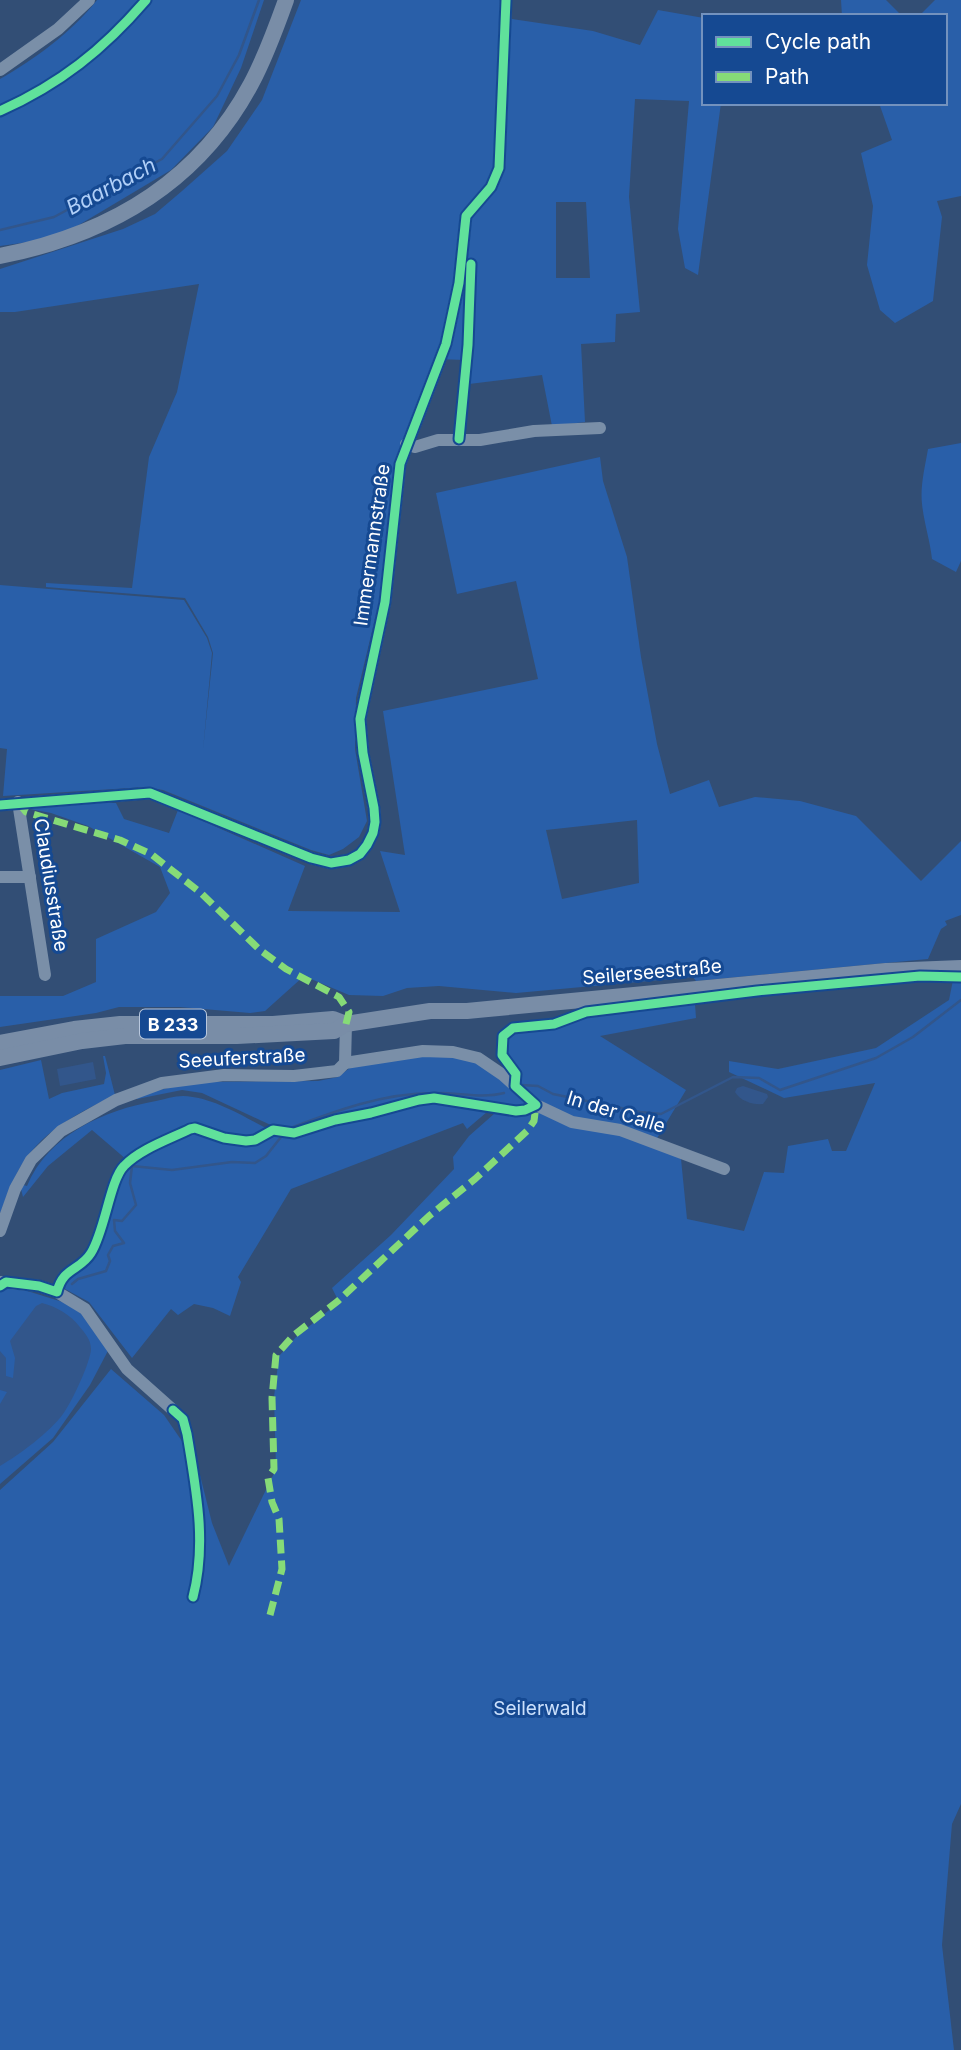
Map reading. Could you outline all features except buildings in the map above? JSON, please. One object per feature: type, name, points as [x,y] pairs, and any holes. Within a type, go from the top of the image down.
[{"type":"main road","points":[[0,256],[55,244],[86,232],[125,213],[183,171],[216,136],[240,104],[266,51],[286,0]]},
{"type":"main road","name":"Seilerseestraße","points":[[0,1058],[82,1041],[125,1036],[237,1036],[334,1031],[346,1024],[430,1012],[467,1011],[886,971],[961,968]]},
{"type":"main road","name":"Seilerseestraße","points":[[0,1043],[74,1029],[120,1024],[272,1024],[333,1018],[346,1024]]},
{"type":"street","points":[[0,70],[58,29],[89,0]]},
{"type":"street","name":"Immermannstraße","points":[[0,805],[150,793],[311,858],[331,863],[349,860],[360,854],[368,845],[375,822],[360,736],[361,706],[385,602],[396,486],[406,444],[446,344],[459,283],[467,216],[491,187],[499,168],[506,0]]},
{"type":"street","points":[[406,444],[415,447],[438,440],[480,440],[534,430],[600,428]]},
{"type":"street","name":"Claudiusstraße","points":[[18,802],[46,975]]},
{"type":"street","points":[[0,877],[30,877]]},
{"type":"street","points":[[345,1063],[346,1024]]},
{"type":"street","name":"In der Calle","points":[[345,1063],[423,1051],[453,1052],[478,1058],[503,1075],[536,1105],[572,1122],[620,1130],[724,1168]]},
{"type":"street","name":"Seeuferstraße","points":[[0,1231],[15,1189],[31,1160],[61,1131],[116,1100],[162,1083],[224,1075],[294,1076],[337,1071],[345,1063]]},
{"type":"street","points":[[0,1282],[39,1286],[57,1292],[85,1308],[127,1369],[173,1410]]},
{"type":"green space","points":[[97,0],[264,0],[241,68],[213,127],[171,170],[57,238],[0,246],[0,79],[52,44]]},
{"type":"green space","points":[[301,0],[501,0],[501,9],[512,19],[593,31],[640,45],[658,10],[702,18],[702,105],[721,105],[698,275],[685,268],[678,229],[689,101],[635,99],[629,197],[640,312],[616,314],[615,342],[581,344],[585,422],[552,426],[542,375],[469,384],[471,339],[466,360],[435,359],[395,461],[379,602],[356,698],[355,749],[367,821],[359,837],[329,855],[163,790],[146,787],[3,796],[7,749],[0,748],[0,585],[184,600],[207,638],[212,653],[203,750],[213,653],[208,637],[185,598],[46,587],[46,583],[132,588],[149,457],[177,392],[199,284],[0,312],[0,269],[123,229],[155,214],[227,151],[262,100]],"holes":[[[556,202],[586,202],[590,278],[556,278]]]},
{"type":"green space","points":[[841,0],[886,0],[900,14],[842,14]]},
{"type":"green space","points":[[935,0],[961,0],[961,196],[937,201],[942,217],[933,301],[895,323],[880,310],[867,265],[873,206],[861,153],[892,140],[880,105],[947,105],[947,14],[921,14]]},
{"type":"green space","points":[[961,443],[961,561],[956,572],[932,559],[922,490],[928,449]]},
{"type":"green space","points":[[600,457],[603,481],[627,557],[641,657],[657,744],[670,794],[709,780],[719,807],[755,797],[800,801],[856,816],[921,881],[961,841],[961,915],[945,921],[947,925],[941,929],[928,959],[696,981],[693,977],[516,993],[439,986],[407,988],[383,996],[349,995],[304,976],[265,1011],[250,1013],[180,1007],[119,1007],[96,1013],[0,1027],[0,996],[63,996],[96,982],[96,939],[156,912],[170,893],[160,867],[88,826],[51,813],[19,807],[50,802],[116,803],[124,819],[169,833],[178,810],[305,866],[288,911],[400,912],[380,851],[405,855],[383,711],[538,679],[516,581],[457,594],[436,493]],"holes":[[[637,820],[639,883],[562,899],[546,830]]]},
{"type":"green space","name":"Seilerwald","points":[[953,980],[961,980],[961,1804],[952,1824],[942,1945],[954,2050],[0,2050],[0,1490],[53,1442],[111,1369],[164,1415],[197,1463],[212,1523],[229,1566],[276,1469],[274,1397],[279,1356],[296,1337],[339,1302],[332,1288],[391,1235],[454,1169],[453,1157],[469,1136],[503,1106],[435,1095],[411,1097],[351,1113],[353,1122],[432,1101],[487,1112],[467,1129],[463,1123],[291,1189],[238,1277],[241,1282],[230,1316],[213,1308],[194,1304],[178,1315],[171,1309],[132,1358],[89,1302],[65,1289],[66,1278],[91,1258],[103,1238],[124,1170],[142,1156],[190,1130],[221,1140],[243,1143],[273,1133],[275,1127],[202,1093],[182,1090],[137,1099],[136,1096],[205,1082],[318,1081],[338,1077],[351,1067],[422,1055],[452,1055],[476,1061],[519,1082],[518,1072],[503,1048],[505,1037],[514,1029],[555,1027],[586,1016],[695,1004],[696,1018],[600,1036],[686,1090],[653,1145],[681,1159],[687,1219],[744,1231],[764,1172],[784,1173],[788,1146],[828,1139],[832,1151],[846,1151],[875,1083],[784,1098],[729,1072],[729,1061],[778,1069],[876,1048],[949,1000]]},
{"type":"green space","points":[[103,1056],[115,1095],[69,1120],[42,1140],[21,1166],[13,1182],[27,1186],[36,1168],[49,1152],[63,1139],[98,1118],[136,1105],[173,1097],[194,1097],[216,1103],[268,1129],[267,1132],[253,1137],[232,1138],[189,1127],[127,1160],[92,1130],[48,1166],[23,1197],[21,1189],[11,1184],[0,1214],[0,1070],[41,1060],[49,1099],[62,1093],[104,1084],[106,1073]]},
{"type":"green space","points":[[21,1289],[85,1309],[111,1345],[90,1385],[53,1438],[0,1484],[0,1290]]},
{"type":"shaded area","points":[[93,1062],[96,1079],[60,1086],[57,1069]]},
{"type":"shaded area","points":[[743,1086],[767,1094],[768,1097],[763,1104],[747,1102],[735,1092]]},
{"type":"shaded area","points":[[42,1303],[52,1306],[76,1322],[91,1346],[88,1363],[63,1414],[34,1443],[0,1466],[0,1404],[7,1392],[0,1390],[0,1351],[6,1358],[6,1376],[13,1378],[15,1358],[10,1341],[36,1306]]},
{"type":"waterway","name":"Baarbach","points":[[0,230],[54,217],[162,159],[217,96],[239,55],[259,0]]},
{"type":"waterway","points":[[521,1085],[538,1086],[553,1094],[661,1114],[733,1077],[759,1078],[780,1090],[876,1058],[913,1037],[961,1000]]},
{"type":"waterway","points":[[286,1132],[341,1110],[396,1096],[504,1093]]},
{"type":"waterway","points":[[72,1284],[78,1279],[106,1271],[110,1261],[108,1255],[113,1246],[124,1243],[115,1231],[114,1220],[122,1221],[136,1205],[130,1183],[132,1166],[172,1170],[232,1162],[255,1163],[266,1156],[281,1137]]},
{"type":"marked path","points":[[18,802],[26,812],[120,840],[151,854],[201,893],[260,950],[286,969],[339,997],[349,1012],[346,1024]]},
{"type":"marked path","points":[[270,1615],[282,1569],[279,1519],[272,1502],[268,1478],[274,1469],[272,1398],[276,1355],[294,1335],[338,1301],[429,1216],[475,1179],[527,1131],[534,1121],[536,1105]]},
{"type":"cycle path","points":[[0,111],[22,101],[79,64],[113,35],[146,0]]},
{"type":"cycle path","points":[[0,805],[150,793],[311,858],[331,863],[349,860],[360,854],[367,845],[375,822],[360,719],[385,602],[400,464],[446,344],[459,283],[466,216],[491,187],[499,168],[506,0]]},
{"type":"cycle path","points":[[459,439],[468,345],[471,264]]},
{"type":"cycle path","points":[[0,1286],[6,1282],[39,1286],[57,1292],[67,1273],[87,1259],[96,1244],[115,1182],[124,1166],[147,1149],[190,1129],[195,1128],[224,1138],[255,1140],[273,1130],[294,1133],[335,1120],[434,1098],[516,1111],[525,1110],[536,1105],[515,1086],[516,1074],[502,1055],[503,1036],[513,1028],[554,1024],[586,1012],[757,991],[920,976],[961,977]]},
{"type":"cycle path","points":[[173,1410],[183,1419],[197,1496],[200,1536],[193,1597]]}]
